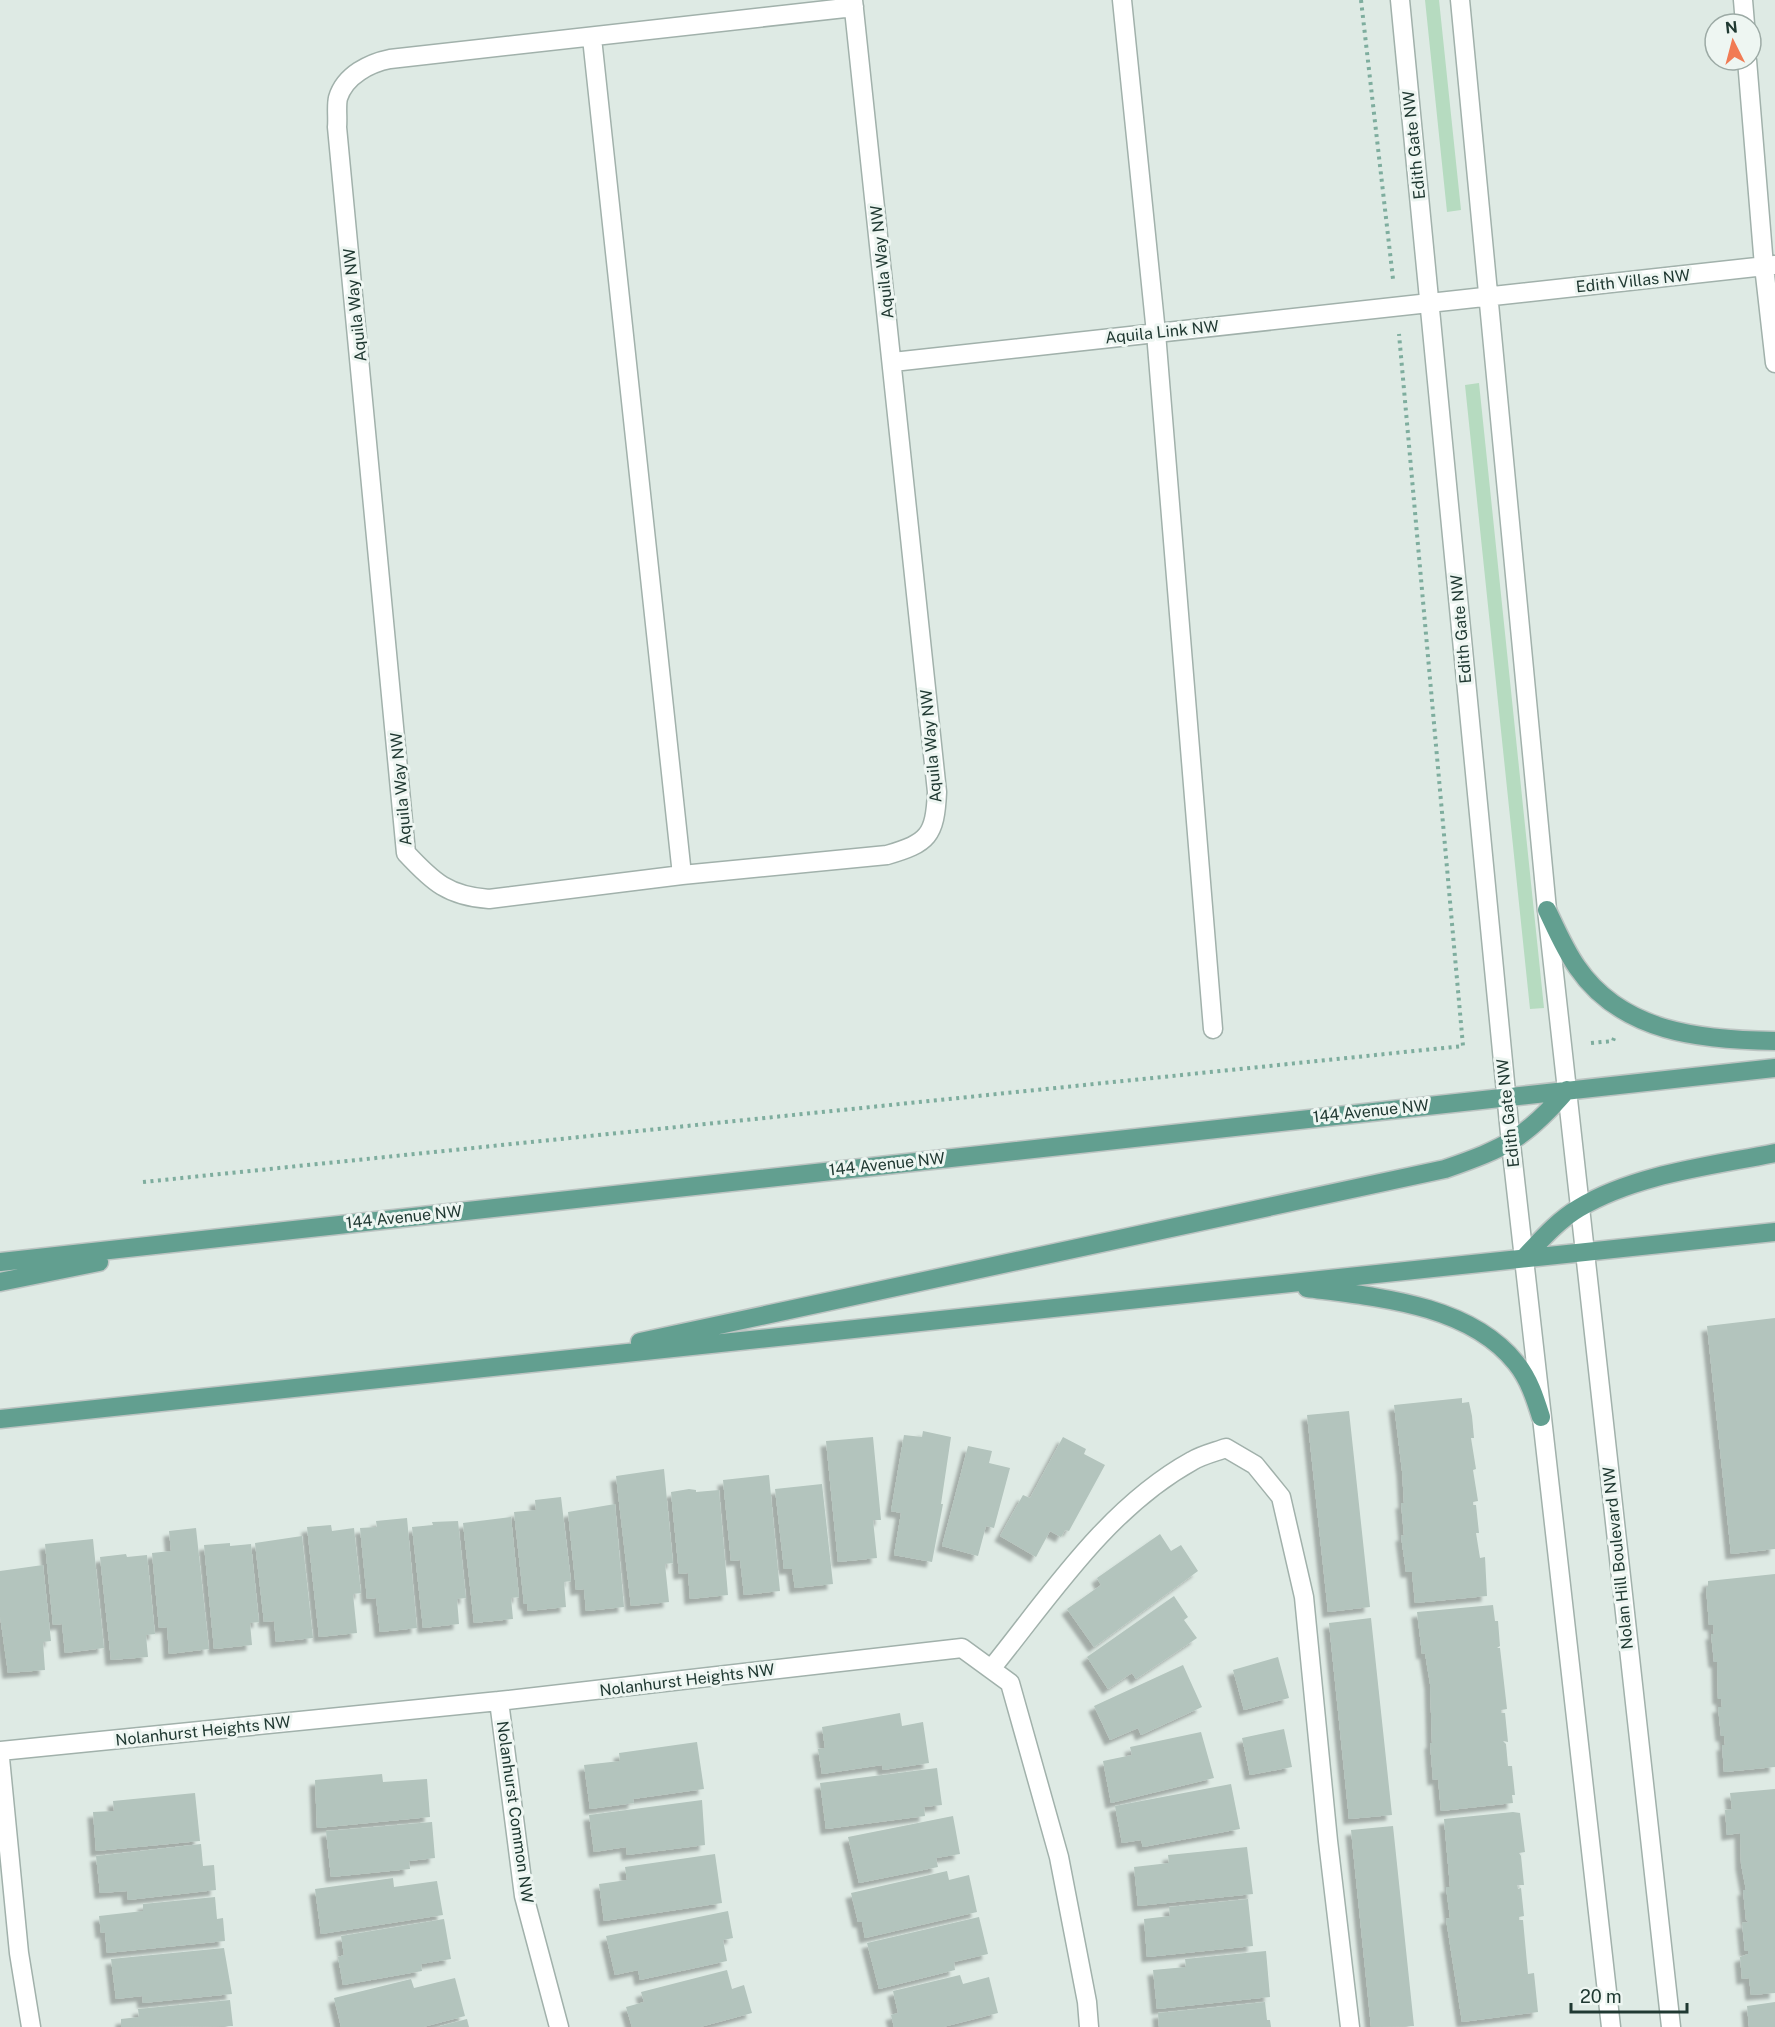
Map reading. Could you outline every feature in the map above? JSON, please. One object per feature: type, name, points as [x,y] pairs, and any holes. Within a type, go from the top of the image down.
[{"type":"main road","points":[[1547,910],[1577,968],[1610,1001],[1630,1015],[1669,1030],[1701,1037],[1775,1041]]},
{"type":"main road","name":"144 Avenue NW","points":[[0,1262],[1775,1068]]},
{"type":"main road","points":[[544,1362],[1445,1169],[1511,1144],[1546,1115],[1567,1090]]},
{"type":"main road","points":[[1524,1258],[1558,1223],[1579,1208],[1641,1183],[1775,1153]]},
{"type":"main road","points":[[0,1419],[1775,1232]]},
{"type":"main road","points":[[0,1282],[213,1239]]},
{"type":"main road","points":[[1276,1283],[1401,1303],[1452,1318],[1484,1334],[1516,1363],[1530,1385],[1541,1417]]},
{"type":"street","points":[[1122,0],[1156,333],[1213,1029]]},
{"type":"street","name":"Edith Gate NW","points":[[1400,0],[1506,1096],[1524,1258]]},
{"type":"street","points":[[1460,0],[1547,910],[1567,1090]]},
{"type":"street","name":"Aquila Way NW","points":[[854,3],[937,792],[936,815],[930,832],[916,846],[887,855],[682,875],[489,899],[467,897],[444,889],[406,853],[337,127],[338,98],[346,84],[369,63],[592,38],[854,3]]},
{"type":"street","points":[[592,38],[682,875]]},
{"type":"street","points":[[1749,72],[1769,266],[1775,363]]},
{"type":"street","name":"Edith Villas NW","points":[[1430,303],[1769,266]]},
{"type":"street","name":"Aquila Link NW","points":[[893,362],[1430,303]]},
{"type":"street","name":"Nolan Hill Boulevard NW","points":[[1567,1090],[1583,1252],[1671,2027]]},
{"type":"street","points":[[1524,1258],[1611,2027]]},
{"type":"street","points":[[991,1669],[1106,1528],[1150,1491],[1192,1461],[1226,1448],[1255,1465],[1281,1497],[1304,1597],[1328,1841],[1350,2027]]},
{"type":"street","name":"Nolanhurst Heights NW","points":[[0,1751],[499,1701],[962,1648],[1010,1683],[1059,1857],[1087,2002],[1089,2027]]},
{"type":"street","name":"Nolanhurst Common NW","points":[[499,1701],[524,1896],[559,2027]]},
{"type":"street","points":[[0,1758],[19,1953],[31,2027]]},
{"type":"path","points":[[143,1182],[1463,1046],[1396,306],[1361,0]]},
{"type":"green space","points":[[1425,0],[1439,0],[1461,210],[1447,212]]},
{"type":"green space","points":[[1479,383],[1544,1008],[1530,1009],[1465,385]]},
{"type":"building","points":[[1775,1318],[1775,1549],[1731,1554],[1707,1326]]},
{"type":"building","points":[[1462,1398],[1462,1403],[1469,1402],[1472,1416],[1474,1438],[1471,1438],[1476,1469],[1473,1470],[1478,1501],[1473,1502],[1473,1505],[1476,1505],[1479,1533],[1476,1533],[1480,1558],[1485,1557],[1487,1596],[1415,1603],[1412,1572],[1406,1572],[1401,1536],[1404,1535],[1401,1503],[1404,1503],[1394,1405]]},
{"type":"building","points":[[1349,1411],[1370,1607],[1328,1612],[1307,1415]]},
{"type":"building","points":[[923,1431],[951,1437],[941,1504],[943,1504],[932,1562],[894,1555],[901,1513],[891,1511],[904,1435],[922,1437]]},
{"type":"building","points":[[873,1437],[881,1520],[873,1520],[877,1558],[838,1562],[826,1441]]},
{"type":"building","points":[[1063,1437],[1086,1449],[1084,1454],[1105,1465],[1069,1531],[1065,1530],[1061,1537],[1050,1531],[1036,1557],[1000,1536],[1023,1495],[1030,1498]]},
{"type":"building","points":[[968,1446],[992,1451],[989,1463],[1010,1468],[994,1528],[986,1526],[978,1556],[942,1546]]},
{"type":"building","points":[[664,1469],[673,1563],[665,1564],[669,1602],[631,1606],[616,1476]]},
{"type":"building","points":[[769,1475],[780,1591],[744,1595],[740,1560],[731,1561],[723,1480]]},
{"type":"building","points":[[822,1484],[833,1584],[795,1588],[792,1569],[784,1569],[775,1489]]},
{"type":"building","points":[[696,1490],[696,1492],[719,1490],[728,1595],[690,1599],[688,1573],[679,1574],[671,1492]]},
{"type":"building","points":[[561,1497],[571,1581],[564,1582],[566,1607],[528,1611],[527,1604],[524,1604],[514,1512],[536,1510],[535,1500]]},
{"type":"building","points":[[615,1504],[624,1607],[586,1611],[584,1589],[576,1590],[568,1512]]},
{"type":"building","points":[[511,1517],[519,1597],[511,1598],[513,1619],[474,1623],[463,1523]]},
{"type":"building","points":[[407,1518],[417,1628],[380,1632],[376,1598],[367,1599],[360,1528],[377,1527],[376,1521]]},
{"type":"building","points":[[458,1521],[466,1598],[457,1599],[459,1624],[423,1628],[412,1527],[433,1525],[432,1522]]},
{"type":"building","points":[[331,1525],[332,1531],[354,1528],[361,1593],[353,1594],[357,1633],[319,1637],[307,1527]]},
{"type":"building","points":[[196,1528],[209,1649],[169,1654],[167,1627],[159,1628],[152,1553],[171,1551],[169,1531]]},
{"type":"building","points":[[1160,1534],[1171,1551],[1181,1545],[1198,1571],[1094,1647],[1067,1609],[1101,1585],[1097,1578]]},
{"type":"building","points":[[302,1536],[313,1638],[276,1642],[274,1621],[264,1622],[255,1543]]},
{"type":"building","points":[[93,1539],[104,1648],[65,1653],[62,1624],[53,1625],[45,1544]]},
{"type":"building","points":[[230,1543],[230,1546],[251,1544],[259,1622],[250,1623],[252,1645],[214,1649],[204,1545]]},
{"type":"building","points":[[126,1554],[127,1557],[147,1555],[155,1634],[146,1635],[148,1657],[111,1660],[100,1557]]},
{"type":"building","points":[[43,1565],[51,1641],[43,1642],[45,1670],[8,1673],[0,1616],[0,1571]]},
{"type":"building","points":[[1775,1574],[1775,1767],[1724,1772],[1722,1745],[1725,1745],[1724,1736],[1721,1736],[1718,1707],[1722,1707],[1721,1699],[1718,1699],[1717,1662],[1714,1662],[1711,1634],[1714,1634],[1713,1625],[1709,1625],[1706,1587],[1708,1587],[1708,1581]]},
{"type":"building","points":[[1174,1596],[1188,1617],[1184,1620],[1197,1638],[1136,1679],[1132,1673],[1108,1689],[1087,1657]]},
{"type":"building","points":[[1493,1605],[1495,1621],[1498,1621],[1500,1646],[1497,1648],[1500,1648],[1507,1709],[1501,1710],[1501,1713],[1505,1713],[1508,1742],[1503,1741],[1506,1744],[1508,1766],[1512,1766],[1515,1795],[1512,1795],[1513,1803],[1441,1811],[1438,1779],[1433,1780],[1430,1743],[1432,1743],[1430,1684],[1425,1653],[1422,1654],[1417,1612]]},
{"type":"building","points":[[1371,1618],[1392,1815],[1349,1819],[1329,1623]]},
{"type":"building","points":[[1278,1657],[1289,1698],[1244,1710],[1233,1670]]},
{"type":"building","points":[[1183,1665],[1202,1707],[1141,1735],[1138,1728],[1110,1740],[1094,1706]]},
{"type":"building","points":[[900,1713],[902,1726],[923,1722],[929,1763],[883,1770],[882,1765],[822,1774],[818,1749],[825,1748],[822,1727]]},
{"type":"building","points":[[1284,1729],[1292,1767],[1250,1775],[1242,1738]]},
{"type":"building","points":[[1201,1732],[1214,1778],[1111,1803],[1103,1761],[1132,1755],[1130,1747]]},
{"type":"building","points":[[697,1742],[704,1789],[633,1799],[634,1803],[590,1809],[584,1765],[620,1761],[619,1753]]},
{"type":"building","points":[[937,1768],[942,1805],[924,1807],[925,1816],[826,1829],[820,1783]]},
{"type":"building","points":[[382,1774],[383,1782],[427,1779],[430,1817],[317,1828],[315,1780]]},
{"type":"building","points":[[1231,1784],[1240,1829],[1143,1847],[1141,1840],[1122,1843],[1115,1806]]},
{"type":"building","points":[[1775,1789],[1775,1993],[1751,1995],[1749,1978],[1742,1979],[1740,1957],[1748,1954],[1748,1951],[1745,1951],[1742,1923],[1749,1922],[1746,1920],[1743,1890],[1746,1890],[1741,1864],[1740,1833],[1727,1835],[1725,1810],[1732,1809],[1730,1793]]},
{"type":"building","points":[[195,1793],[200,1841],[96,1851],[93,1812],[114,1811],[113,1801]]},
{"type":"building","points":[[702,1800],[705,1845],[627,1855],[626,1847],[594,1852],[589,1815]]},
{"type":"building","points":[[1520,1813],[1525,1852],[1519,1853],[1524,1885],[1517,1885],[1518,1889],[1521,1888],[1524,1916],[1519,1917],[1519,1920],[1523,1920],[1528,1974],[1534,1973],[1538,2012],[1462,2022],[1446,1919],[1450,1918],[1446,1887],[1450,1887],[1444,1819]]},
{"type":"building","points":[[953,1816],[960,1854],[936,1858],[938,1867],[859,1883],[848,1837]]},
{"type":"building","points":[[432,1822],[435,1858],[409,1861],[410,1869],[331,1877],[326,1831]]},
{"type":"building","points":[[1393,1826],[1414,2026],[1371,2027],[1351,1830]]},
{"type":"building","points":[[201,1844],[203,1866],[214,1865],[216,1890],[128,1900],[127,1891],[100,1893],[96,1856]]},
{"type":"building","points":[[1247,1847],[1253,1894],[1138,1906],[1134,1867],[1169,1863],[1168,1855]]},
{"type":"building","points":[[715,1854],[722,1903],[604,1921],[599,1884],[627,1880],[625,1867]]},
{"type":"building","points":[[947,1871],[949,1880],[969,1875],[977,1912],[865,1938],[862,1922],[858,1922],[851,1893]]},
{"type":"building","points":[[393,1878],[394,1887],[437,1881],[443,1915],[321,1934],[315,1889]]},
{"type":"building","points":[[215,1897],[217,1919],[223,1918],[225,1941],[107,1953],[105,1932],[101,1933],[99,1916],[143,1911],[143,1904]]},
{"type":"building","points":[[1248,1899],[1253,1946],[1147,1957],[1144,1919],[1170,1916],[1169,1907]]},
{"type":"building","points":[[728,1911],[733,1938],[723,1940],[727,1961],[640,1980],[638,1970],[615,1975],[606,1936]]},
{"type":"building","points":[[979,1917],[988,1954],[954,1962],[955,1970],[879,1989],[867,1943]]},
{"type":"building","points":[[444,1919],[451,1959],[421,1964],[422,1971],[343,1985],[338,1957],[344,1955],[341,1936]]},
{"type":"building","points":[[224,1948],[232,1994],[143,2003],[142,1996],[116,1999],[111,1959]]},
{"type":"building","points":[[1266,1951],[1270,1997],[1157,2009],[1153,1970],[1186,1967],[1185,1959]]},
{"type":"building","points":[[727,1970],[732,1989],[744,1985],[752,2013],[700,2027],[632,2027],[626,2007],[644,2002],[641,1992]]},
{"type":"building","points":[[960,1975],[963,1984],[989,1977],[998,2013],[943,2027],[894,2027],[891,2015],[898,2013],[893,1991]]},
{"type":"building","points":[[455,1978],[465,2016],[423,2027],[341,2027],[334,1998],[411,1979],[414,1988]]},
{"type":"building","points":[[230,2000],[233,2026],[121,2027],[121,2019],[139,2017],[138,2009]]},
{"type":"building","points":[[1265,2002],[1267,2020],[1270,2020],[1271,2027],[1159,2027],[1158,2013]]},
{"type":"building","points":[[1775,2002],[1775,2027],[1749,2027],[1747,2006]]},
{"type":"building","points":[[467,2019],[469,2027],[440,2027],[440,2026]]}]
